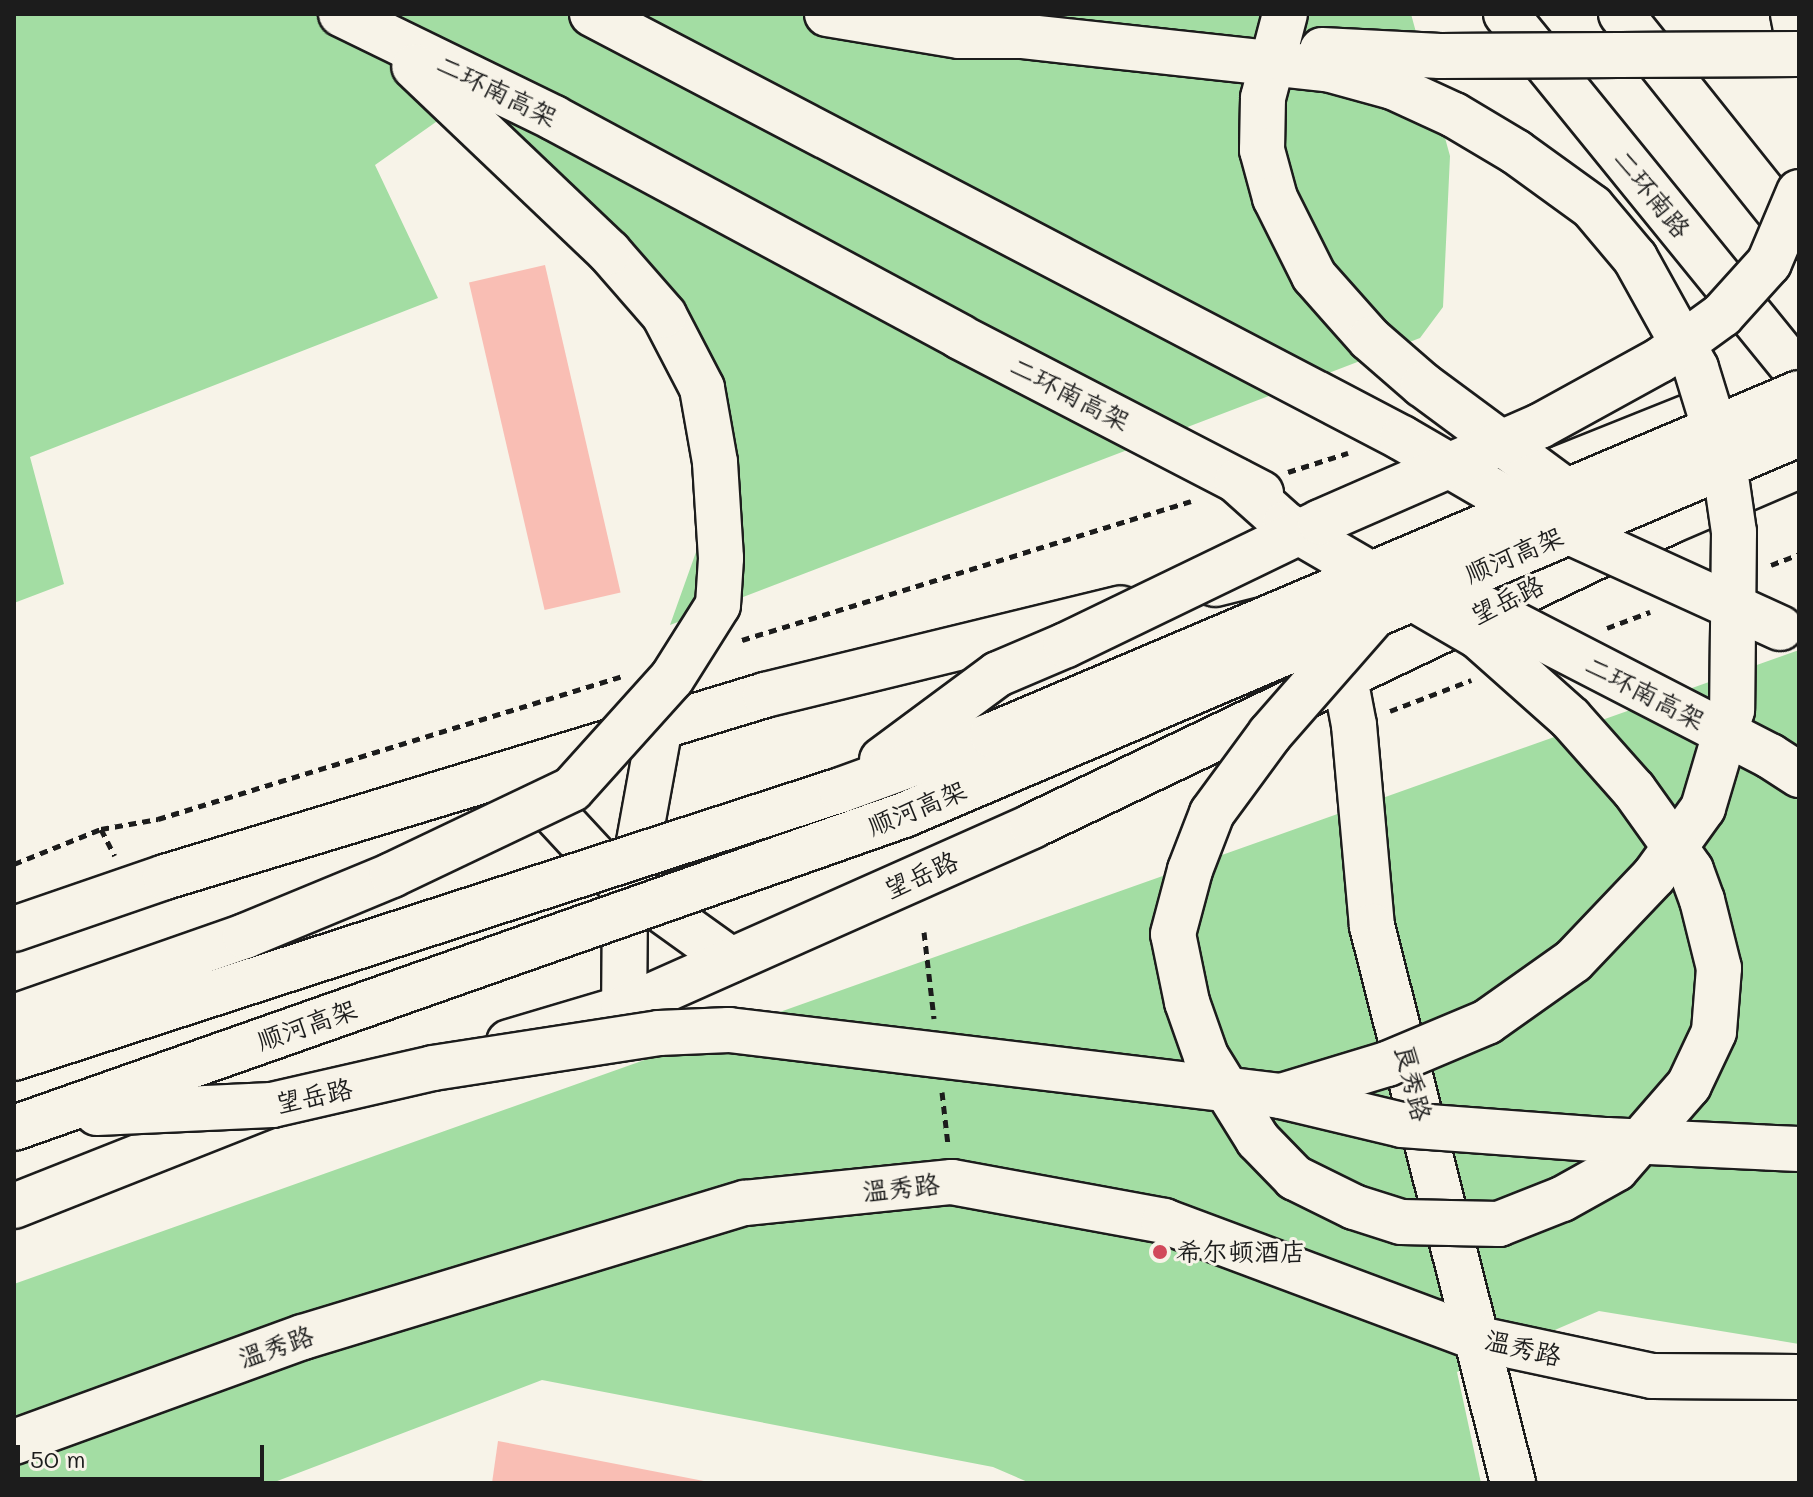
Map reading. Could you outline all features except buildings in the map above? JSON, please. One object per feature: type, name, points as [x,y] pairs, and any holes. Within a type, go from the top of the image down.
[{"type":"main road","points":[[592,14],[1402,438],[1541,519],[1789,634]]},
{"type":"main road","points":[[827,14],[959,36],[1021,36],[1327,69],[1393,87],[1454,115],[1516,152],[1592,207],[1635,258],[1696,368],[1723,456],[1734,532],[1732,710],[1703,808],[1654,876],[1573,961],[1487,1022],[1387,1064],[1281,1096]]},
{"type":"main road","points":[[1285,14],[1263,98],[1262,150],[1275,198],[1314,276],[1370,339],[1423,385],[1582,503],[1789,634]]},
{"type":"main road","name":"二环南路","points":[[1506,14],[1799,373]]},
{"type":"main road","points":[[1621,14],[1799,237]]},
{"type":"main road","points":[[1793,14],[1799,46]]},
{"type":"main road","points":[[14,1017],[245,936],[392,875],[572,789],[672,678],[718,605],[721,558],[715,462],[702,388],[664,315],[609,252],[445,92],[402,55],[346,17]]},
{"type":"main road","name":"二环南高架","points":[[346,17],[554,118],[1221,489],[1770,756],[1799,775]]},
{"type":"main road","points":[[1183,52],[1348,50],[1440,56],[1621,57],[1799,54]]},
{"type":"main road","points":[[841,790],[998,674],[1066,645],[1320,522],[1540,426],[1660,360],[1722,315],[1769,263],[1799,192]]},
{"type":"main road","points":[[14,929],[165,877],[765,695],[1366,546],[1799,373]]},
{"type":"main road","name":"顺河高架","points":[[14,1058],[841,790],[992,735],[1799,393]]},
{"type":"main road","name":"顺河高架","points":[[32,1122],[904,815],[1799,434]]},
{"type":"main road","name":"望岳路","points":[[14,1206],[270,1104],[316,1100],[624,1008],[1032,826],[1673,520],[1799,466]]},
{"type":"main road","points":[[1221,489],[1479,637],[1570,718],[1634,790],[1691,870],[1719,968],[1714,1032],[1689,1085],[1616,1169],[1562,1199],[1499,1224],[1401,1222],[1354,1207],[1295,1178],[1258,1140],[1206,1056],[1187,1002],[1173,934],[1190,870],[1212,813],[1270,734],[1374,615]]},
{"type":"main road","name":"良秀路","points":[[1345,678],[1354,725],[1372,926],[1513,1483]]},
{"type":"main road","points":[[660,726],[633,875],[639,894],[731,960]]},
{"type":"main road","points":[[516,773],[620,884],[625,903],[624,1008]]},
{"type":"main road","points":[[32,1122],[272,1105],[433,1068],[659,1033],[729,1030],[1281,1096],[1402,1125],[1607,1140],[1799,1149]]},
{"type":"main road","name":"温秀路","points":[[14,1442],[303,1337],[745,1203],[952,1182],[1164,1221],[1479,1339],[1652,1376],[1799,1377]]},
{"type":"path","points":[[1280,474],[1356,451]]},
{"type":"path","points":[[734,642],[1221,489]]},
{"type":"path","points":[[14,864],[101,829],[158,819],[628,674]]},
{"type":"green space","points":[[14,14],[1411,14],[1450,156],[1443,307],[1420,338],[670,625],[706,524],[683,395],[595,226],[443,117],[375,165],[438,298],[30,457],[64,584],[14,603]]},
{"type":"green space","points":[[1799,650],[1799,1344],[1599,1311],[1457,1372],[1481,1483],[1030,1483],[993,1467],[542,1380],[272,1483],[14,1483],[14,1284]]},
{"type":"place","name":"希尔顿酒店","points":[[1160,1252]]}]
